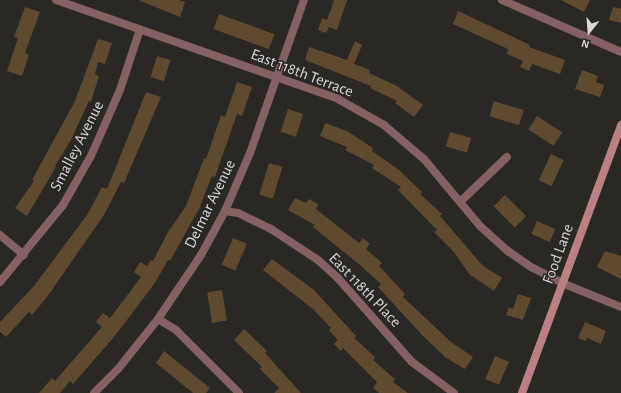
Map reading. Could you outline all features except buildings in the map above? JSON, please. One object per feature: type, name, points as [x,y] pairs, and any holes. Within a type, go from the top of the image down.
[{"type":"street","name":"East 118th Terrace","points":[[56,0],[338,99],[384,125],[424,159],[480,226],[508,251],[531,267],[562,283],[621,307]]},
{"type":"street","name":"Delmar Avenue","points":[[94,393],[118,369],[158,319],[201,255],[225,211],[250,153],[304,0]]},
{"type":"street","points":[[502,0],[621,52]]},
{"type":"street","name":"Smalley Avenue","points":[[0,282],[24,255],[63,205],[91,156],[120,90],[140,29]]},
{"type":"street","name":"Food Lane","points":[[522,393],[621,125]]},
{"type":"street","points":[[460,202],[506,157]]},
{"type":"street","name":"East 118th Place","points":[[225,211],[238,213],[271,229],[318,260],[337,278],[412,362],[454,393]]},
{"type":"street","points":[[0,235],[24,255]]},
{"type":"street","points":[[158,319],[176,330],[239,393]]}]
